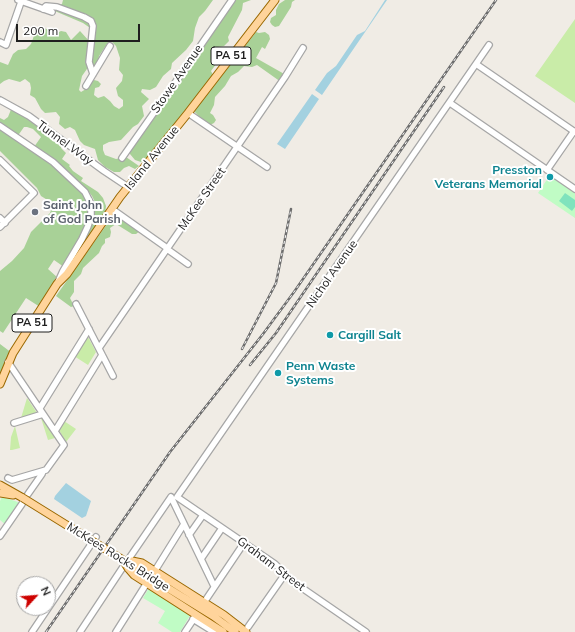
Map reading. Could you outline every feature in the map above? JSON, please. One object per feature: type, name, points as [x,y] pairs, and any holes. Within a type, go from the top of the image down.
[{"type":"main road","name":"Island Avenue","points":[[0,384],[8,362],[57,284],[67,274],[128,187],[188,113],[275,0]]},
{"type":"main road","name":"McKees Rocks Bridge","points":[[0,485],[24,498],[127,562],[213,616],[235,632]]},
{"type":"main road","points":[[0,494],[24,498]]},
{"type":"main road","points":[[127,562],[142,563],[247,629]]},
{"type":"main road","points":[[127,562],[134,575],[223,632]]},
{"type":"street","name":"Stowe Avenue","points":[[122,158],[232,0]]},
{"type":"street","points":[[3,44],[20,1],[52,12]]},
{"type":"street","points":[[43,8],[46,6],[57,7],[91,21],[93,26],[89,62],[93,74]]},
{"type":"street","name":"Nichol Avenue","points":[[80,632],[127,562],[450,103],[489,45]]},
{"type":"street","points":[[86,86],[110,46]]},
{"type":"street","name":"McKee Street","points":[[98,348],[285,77],[303,48]]},
{"type":"street","points":[[476,64],[574,132],[547,170]]},
{"type":"street","name":"Tunnel Way","points":[[0,100],[29,116],[128,187]]},
{"type":"street","points":[[450,103],[575,189]]},
{"type":"street","points":[[188,113],[267,167]]},
{"type":"street","points":[[0,126],[53,162],[85,192],[91,204],[91,217],[88,226],[57,284]]},
{"type":"street","points":[[0,160],[34,194],[2,221],[0,228]]},
{"type":"street","points":[[112,209],[188,264]]},
{"type":"street","points":[[76,304],[113,376]]},
{"type":"street","points":[[40,408],[89,329]]},
{"type":"street","points":[[55,431],[102,355]]},
{"type":"street","points":[[0,536],[24,498],[64,445],[8,362]]},
{"type":"street","points":[[14,423],[44,414]]},
{"type":"street","points":[[8,478],[9,480],[12,480],[43,471]]},
{"type":"street","points":[[174,497],[184,524],[214,586]]},
{"type":"street","name":"Graham Street","points":[[174,497],[275,564],[292,581],[366,632]]},
{"type":"street","points":[[190,535],[203,515]]},
{"type":"street","points":[[156,569],[184,524]]},
{"type":"street","points":[[201,559],[222,528]]},
{"type":"street","points":[[32,632],[96,537]]},
{"type":"street","points":[[204,603],[244,543]]},
{"type":"street","points":[[247,629],[285,574]]},
{"type":"street","points":[[116,632],[145,586]]},
{"type":"street","points":[[185,632],[196,615],[214,632]]},
{"type":"green space","points":[[63,0],[213,0],[199,17],[195,28],[193,41],[172,63],[171,69],[163,76],[156,87],[150,90],[142,89],[141,92],[149,99],[142,106],[144,116],[138,124],[133,127],[121,140],[109,142],[103,145],[105,155],[116,159],[126,157],[139,166],[135,169],[129,166],[120,172],[114,172],[105,167],[98,160],[95,149],[84,145],[80,141],[75,130],[70,127],[65,129],[59,124],[60,117],[56,112],[45,113],[41,109],[35,98],[30,95],[30,83],[25,79],[20,82],[9,79],[0,84],[0,62],[8,65],[13,54],[18,50],[26,49],[31,44],[36,30],[41,27],[57,33],[61,31],[66,32],[71,40],[80,31],[90,42],[89,66],[82,76],[79,90],[81,92],[94,80],[98,81],[101,84],[99,87],[95,88],[94,95],[98,98],[104,96],[119,109],[123,106],[123,100],[118,96],[116,88],[122,81],[123,75],[119,70],[120,58],[116,46],[112,42],[107,44],[99,56],[98,64],[94,66],[90,65],[93,30],[83,23],[50,9],[62,4]]},
{"type":"green space","points":[[234,0],[251,0],[243,3],[242,10],[228,37],[229,41],[224,46],[218,47],[213,55],[219,60],[211,71],[214,77],[147,164],[135,160],[130,154],[129,148]]},
{"type":"green space","points":[[285,0],[295,0],[292,2],[291,7],[279,26],[275,27],[270,22],[271,18],[276,15],[276,10],[279,4]]},
{"type":"green space","points":[[575,19],[575,103],[535,76]]},
{"type":"green space","points":[[256,32],[265,32],[269,35],[270,39],[265,49],[262,47],[256,58],[286,75],[281,82],[257,65],[252,67],[244,66],[231,76],[225,86],[215,97],[214,105],[210,113],[216,120],[208,126],[194,111]]},
{"type":"green space","points":[[12,107],[61,141],[61,148],[66,153],[62,159],[70,165],[69,166],[73,171],[83,178],[81,181],[98,192],[103,198],[106,206],[105,215],[87,242],[82,244],[93,221],[95,202],[89,192],[34,147],[41,137],[33,129],[24,127],[17,137],[69,176],[90,202],[91,214],[87,227],[64,267],[54,260],[48,269],[58,278],[40,307],[26,298],[3,333],[0,331],[0,271],[24,248],[31,232],[50,213],[52,207],[49,201],[41,196],[37,188],[0,151],[0,118],[4,120],[8,117]]},
{"type":"green space","points":[[550,175],[575,192],[575,218],[538,193]]},
{"type":"green space","points":[[565,193],[575,200],[575,207],[572,211],[559,201]]},
{"type":"green space","points":[[118,216],[140,231],[136,234],[132,234],[116,224],[110,228],[110,237],[105,239],[105,243],[99,253],[83,268],[81,274],[74,281],[74,292],[70,298],[74,306],[71,307],[56,296],[112,217]]},
{"type":"green space","points":[[87,335],[96,352],[88,365],[74,356]]},
{"type":"green space","points":[[0,344],[12,353],[0,381]]},
{"type":"green space","points":[[27,398],[37,413],[21,418]]},
{"type":"green space","points":[[42,418],[55,438],[48,440]]},
{"type":"green space","points":[[64,421],[76,429],[66,442],[59,430]]},
{"type":"green space","points":[[15,426],[20,448],[10,450],[11,437]]},
{"type":"green space","points":[[2,497],[20,503],[6,525],[0,520],[0,501]]},
{"type":"green space","points":[[149,588],[191,614],[180,632],[172,632],[158,623],[165,611],[143,598]]},
{"type":"water","points":[[385,0],[387,0],[322,95],[315,90],[327,73],[336,66],[357,35],[365,31]]},
{"type":"water","points":[[312,94],[319,99],[285,149],[277,144]]},
{"type":"water","points":[[66,483],[91,501],[86,516],[82,518],[54,499]]},
{"type":"railway","points":[[46,632],[170,452],[263,334],[294,292],[496,0]]},
{"type":"railway","points":[[250,365],[276,333],[444,87]]},
{"type":"railway","points":[[242,349],[276,283],[291,209]]},
{"type":"place","name":"Presston Veterans Memorial","points":[[550,177]]},
{"type":"place","name":"Saint John of God Parish","points":[[35,212]]},
{"type":"place","name":"Cargill Salt","points":[[330,335]]},
{"type":"place","name":"Penn Waste Systems","points":[[278,373]]}]
